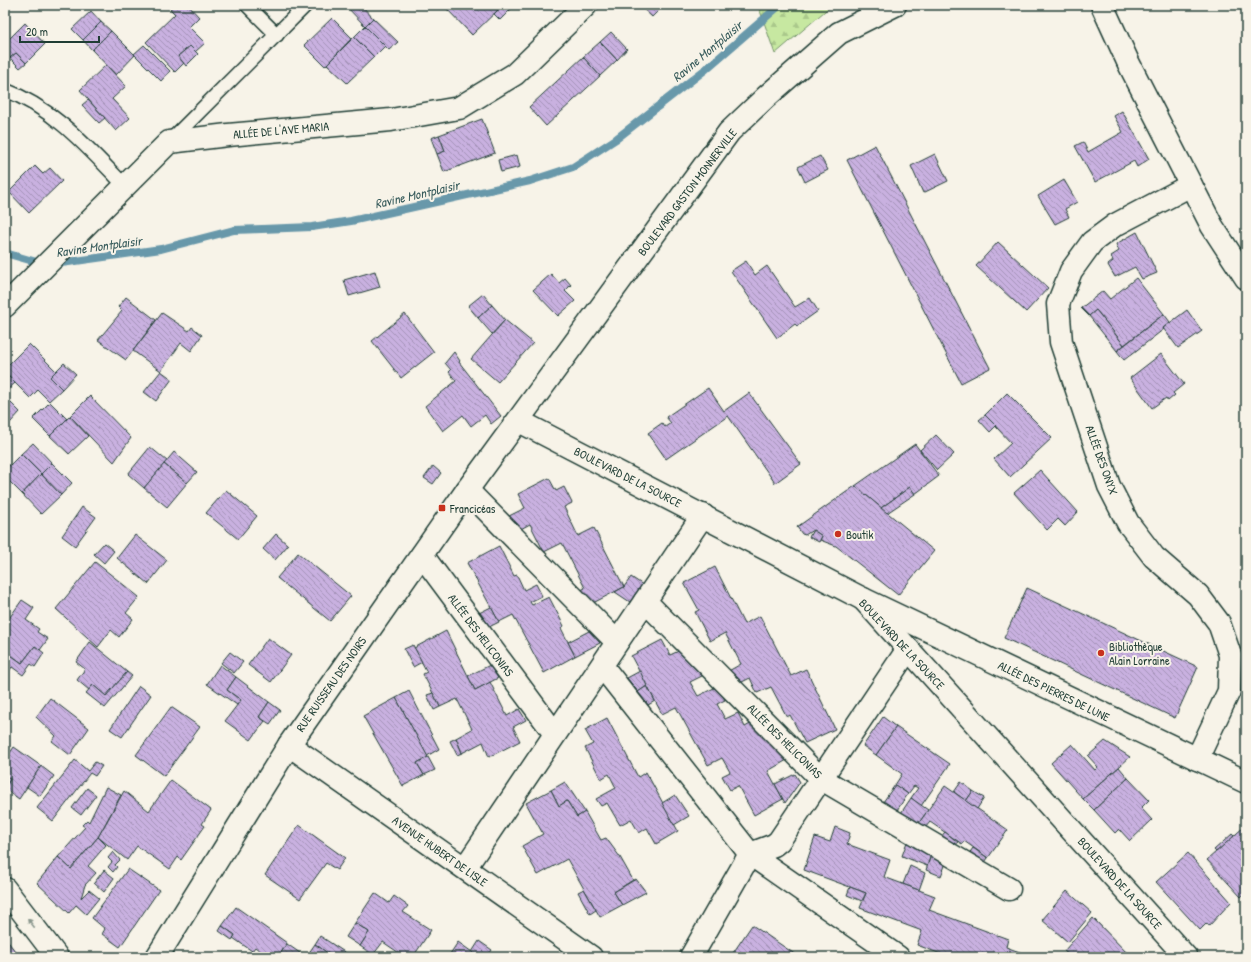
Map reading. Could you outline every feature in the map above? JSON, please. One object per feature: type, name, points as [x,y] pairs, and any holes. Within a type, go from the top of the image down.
[{"type":"street","name":"ALLÉE DE L'AVE MARIA","points":[[169,142],[391,120],[459,108],[515,74],[586,5]]},
{"type":"street","name":"BOULEVARD GASTON MONNERVILLE","points":[[519,421],[729,132],[766,97],[839,33],[895,5]]},
{"type":"street","points":[[1102,5],[1129,64],[1212,226],[1246,278]]},
{"type":"street","points":[[5,306],[169,142]]},
{"type":"street","name":"ALLÉE DES ONYX","points":[[1191,186],[1115,225],[1092,242],[1071,271],[1058,304],[1061,342],[1109,486],[1128,523],[1154,557],[1198,595],[1219,623],[1230,655],[1229,691],[1197,759]]},
{"type":"street","name":"RUE RUISSEAU DES NOIRS","points":[[157,957],[289,745],[468,490],[519,421]]},
{"type":"street","name":"BOULEVARD DE LA SOURCE","points":[[519,421],[863,599],[1186,957]]},
{"type":"street","points":[[468,490],[617,642]]},
{"type":"street","points":[[464,868],[703,515]]},
{"type":"street","name":"ALLÉE DES HELICONIAS","points":[[422,555],[555,734]]},
{"type":"street","name":"ALLÉE DES PIERRES DE LUNE","points":[[863,599],[1246,782]]},
{"type":"street","name":"ALLÉE DES HELICONIAS","points":[[645,601],[820,778],[1009,889]]},
{"type":"street","points":[[691,957],[750,854],[774,845],[779,841],[908,649]]},
{"type":"street","points":[[602,666],[750,854],[898,957]]},
{"type":"street","name":"AVENUE HUBERT DE LISLE","points":[[289,745],[591,957]]},
{"type":"street","points":[[5,889],[57,956]]},
{"type":"lane","points":[[247,5],[277,35]]},
{"type":"lane","points":[[169,142],[306,5]]},
{"type":"lane","points":[[5,90],[38,106],[73,133],[125,186]]},
{"type":"green space","points":[[758,5],[832,5],[775,54]]},
{"type":"building","points":[[175,5],[188,5],[199,17],[189,27],[205,43],[195,52],[190,46],[178,56],[184,63],[175,72],[146,42],[175,14],[170,9]]},
{"type":"building","points":[[345,5],[361,5],[373,18],[365,26]]},
{"type":"building","points":[[443,5],[503,5],[472,35]]},
{"type":"building","points":[[503,5],[515,5],[500,20],[494,14]]},
{"type":"building","points":[[639,5],[664,5],[652,17]]},
{"type":"building","points":[[91,11],[101,22],[83,40],[72,29]]},
{"type":"building","points":[[332,18],[352,38],[325,66],[304,45]]},
{"type":"building","points":[[373,18],[398,42],[389,50],[365,26]]},
{"type":"building","points":[[101,22],[111,31],[92,50],[83,40]]},
{"type":"building","points":[[25,23],[45,44],[26,63],[16,53],[10,58],[5,52],[5,43]]},
{"type":"building","points":[[365,26],[385,46],[374,57],[354,37]]},
{"type":"building","points":[[111,31],[135,55],[116,75],[92,50]]},
{"type":"building","points":[[611,32],[627,49],[617,60],[600,42]]},
{"type":"building","points":[[354,37],[374,57],[347,83],[327,64]]},
{"type":"building","points":[[600,42],[617,60],[600,76],[583,57]]},
{"type":"building","points":[[144,45],[170,71],[161,81],[134,54]]},
{"type":"building","points":[[190,46],[198,54],[186,66],[178,56]]},
{"type":"building","points":[[16,53],[26,63],[20,68],[10,58]]},
{"type":"building","points":[[583,57],[600,76],[546,126],[529,107]]},
{"type":"building","points":[[106,65],[126,86],[112,99],[130,118],[116,131],[80,90]]},
{"type":"building","points":[[88,100],[105,118],[99,123],[82,105]]},
{"type":"building","points":[[1122,111],[1149,159],[1137,167],[1134,161],[1095,182],[1075,146],[1083,142],[1088,152],[1123,132],[1114,116]]},
{"type":"building","points":[[482,119],[495,153],[444,172],[437,154],[445,151],[439,135]]},
{"type":"building","points":[[439,135],[445,151],[437,154],[431,138]]},
{"type":"building","points":[[875,145],[990,368],[961,383],[847,160]]},
{"type":"building","points":[[935,154],[948,181],[923,193],[911,166]]},
{"type":"building","points":[[517,155],[520,167],[501,172],[498,160]]},
{"type":"building","points":[[820,156],[828,170],[805,182],[798,167]]},
{"type":"building","points":[[35,166],[43,174],[50,168],[62,181],[29,213],[9,192]]},
{"type":"building","points":[[1064,180],[1077,202],[1065,209],[1069,217],[1055,224],[1038,196]]},
{"type":"building","points":[[1137,232],[1157,273],[1142,279],[1135,267],[1115,277],[1108,265],[1113,261],[1111,256],[1119,251],[1116,244]]},
{"type":"building","points":[[998,242],[1048,288],[1026,312],[976,266]]},
{"type":"building","points":[[746,261],[755,275],[767,266],[795,307],[810,298],[818,311],[797,326],[795,324],[777,338],[731,271]]},
{"type":"building","points":[[375,271],[380,287],[349,296],[344,280]]},
{"type":"building","points":[[551,274],[559,283],[565,278],[571,285],[565,291],[575,301],[558,316],[533,290]]},
{"type":"building","points":[[1136,278],[1164,314],[1124,345],[1096,310],[1089,316],[1081,308],[1103,291],[1110,299]]},
{"type":"building","points":[[483,294],[492,305],[478,318],[468,306]]},
{"type":"building","points":[[126,297],[156,320],[126,360],[98,340],[122,311],[118,307]]},
{"type":"building","points":[[492,305],[505,320],[492,334],[478,318]]},
{"type":"building","points":[[1096,310],[1124,345],[1117,351],[1089,316]]},
{"type":"building","points":[[1187,310],[1202,331],[1178,348],[1163,328]]},
{"type":"building","points":[[162,313],[189,331],[192,327],[202,335],[191,351],[181,343],[161,371],[133,351]]},
{"type":"building","points":[[405,314],[434,352],[401,378],[372,341]]},
{"type":"building","points":[[1164,314],[1170,322],[1163,328],[1164,329],[1124,360],[1117,351]]},
{"type":"building","points":[[505,320],[533,343],[498,382],[471,359]]},
{"type":"building","points":[[29,344],[56,371],[50,377],[62,389],[49,401],[38,390],[30,398],[5,373],[5,368]]},
{"type":"building","points":[[454,352],[460,361],[459,362],[501,416],[491,424],[485,415],[471,426],[463,415],[443,431],[425,406],[456,381],[449,372],[451,370],[445,363]]},
{"type":"building","points":[[1161,354],[1184,384],[1173,393],[1175,395],[1168,401],[1166,398],[1152,408],[1130,378]]},
{"type":"building","points":[[64,363],[76,374],[62,389],[50,377]]},
{"type":"building","points":[[161,371],[172,379],[156,401],[144,392]]},
{"type":"building","points":[[5,373],[15,383],[5,392]]},
{"type":"building","points":[[708,388],[724,411],[749,393],[801,464],[775,483],[728,416],[666,459],[648,433],[662,423],[665,427],[671,423],[666,417]]},
{"type":"building","points":[[1007,393],[1052,438],[1010,477],[994,459],[1011,443],[985,415]]},
{"type":"building","points":[[90,396],[131,438],[114,462],[70,416]]},
{"type":"building","points":[[5,397],[20,412],[10,423],[5,418]]},
{"type":"building","points":[[50,402],[67,419],[50,436],[33,419]]},
{"type":"building","points":[[985,415],[996,426],[990,432],[979,420]]},
{"type":"building","points":[[70,416],[88,436],[69,454],[50,436]]},
{"type":"building","points":[[5,418],[10,423],[5,429]]},
{"type":"building","points":[[936,435],[954,454],[937,470],[920,450]]},
{"type":"building","points":[[33,443],[52,463],[41,474],[21,454]]},
{"type":"building","points":[[915,444],[939,476],[915,494],[910,487],[881,508],[855,486]]},
{"type":"building","points":[[150,447],[167,461],[144,488],[128,474]]},
{"type":"building","points":[[174,452],[197,472],[187,483],[164,464]]},
{"type":"building","points":[[21,454],[41,474],[22,494],[5,477],[5,470]]},
{"type":"building","points":[[52,463],[72,483],[61,495],[41,474]]},
{"type":"building","points":[[164,464],[187,483],[167,507],[144,488]]},
{"type":"building","points":[[433,466],[441,473],[433,484],[424,478]]},
{"type":"building","points":[[1040,470],[1078,512],[1065,526],[1058,519],[1047,530],[1014,493]]},
{"type":"building","points":[[41,474],[61,495],[41,514],[22,494]]},
{"type":"building","points":[[549,478],[556,491],[564,487],[572,503],[564,507],[578,536],[594,528],[624,587],[593,603],[575,593],[585,588],[562,543],[544,552],[530,524],[517,531],[505,518],[525,508],[518,494]]},
{"type":"building","points":[[855,486],[934,551],[898,595],[836,546],[820,540],[822,536],[813,530],[805,535],[802,534],[797,527]]},
{"type":"building","points":[[910,487],[915,494],[887,513],[881,508]]},
{"type":"building","points":[[226,490],[257,516],[238,539],[206,513]]},
{"type":"building","points":[[82,507],[96,517],[75,546],[62,536]]},
{"type":"building","points":[[813,530],[822,536],[819,542],[809,537]]},
{"type":"building","points":[[276,534],[288,545],[275,560],[263,549]]},
{"type":"building","points":[[135,535],[167,560],[148,584],[117,558]]},
{"type":"building","points":[[104,543],[114,551],[104,563],[94,554]]},
{"type":"building","points":[[499,546],[514,576],[517,575],[524,590],[536,584],[542,596],[530,602],[532,605],[549,597],[564,626],[561,628],[575,656],[544,673],[513,615],[499,622],[467,563]]},
{"type":"building","points":[[298,553],[351,596],[330,621],[277,578]]},
{"type":"building","points":[[95,562],[139,597],[126,613],[133,619],[119,637],[111,630],[98,647],[56,609]]},
{"type":"building","points":[[715,567],[744,624],[760,616],[791,676],[806,669],[835,729],[805,743],[790,715],[787,717],[771,687],[757,693],[750,678],[736,685],[725,673],[741,664],[725,633],[710,641],[695,612],[699,610],[684,583]]},
{"type":"building","points":[[631,577],[643,585],[630,602],[615,592],[624,587]]},
{"type":"building","name":"Bibliothèque Alain Lorraine","points":[[1027,588],[1198,667],[1175,718],[1004,638]]},
{"type":"building","points":[[22,600],[34,608],[26,620],[39,629],[37,632],[48,639],[40,650],[35,646],[22,663],[5,651],[5,624]]},
{"type":"building","points":[[491,607],[499,622],[489,627],[479,613]]},
{"type":"building","points":[[446,631],[475,690],[490,682],[507,716],[519,709],[526,720],[513,727],[520,741],[489,757],[483,742],[462,753],[456,738],[472,729],[457,699],[440,707],[423,674],[427,672],[414,648]]},
{"type":"building","points":[[589,631],[600,643],[575,656],[568,642]]},
{"type":"building","points":[[268,638],[291,655],[271,682],[248,665]]},
{"type":"building","points":[[662,640],[670,655],[683,649],[706,674],[690,682],[698,696],[718,686],[725,700],[717,704],[725,719],[738,713],[745,727],[752,723],[787,760],[768,771],[783,799],[754,815],[738,786],[730,790],[722,776],[730,772],[722,758],[708,765],[676,707],[662,714],[631,656]]},
{"type":"building","points":[[90,642],[127,672],[106,696],[93,685],[89,690],[77,680],[85,669],[76,662]]},
{"type":"building","points":[[413,645],[422,662],[413,667],[404,649]]},
{"type":"building","points":[[35,646],[44,653],[35,667],[31,664],[23,675],[12,667],[9,671],[5,668],[5,651],[22,663]]},
{"type":"building","points":[[230,652],[243,662],[234,673],[221,663]]},
{"type":"building","points":[[220,665],[236,677],[227,690],[241,700],[237,705],[207,684]]},
{"type":"building","points":[[490,665],[498,678],[475,690],[468,676]]},
{"type":"building","points":[[640,671],[647,686],[638,692],[627,678]]},
{"type":"building","points":[[127,672],[132,676],[105,708],[86,693],[93,685],[106,696]]},
{"type":"building","points":[[236,677],[269,702],[259,717],[265,721],[251,740],[225,721],[241,700],[227,690]]},
{"type":"building","points":[[139,686],[151,695],[122,737],[110,729]]},
{"type":"building","points":[[647,686],[655,701],[648,705],[638,692]]},
{"type":"building","points":[[409,691],[439,749],[427,756],[396,698]]},
{"type":"building","points":[[433,693],[440,707],[434,710],[427,695]]},
{"type":"building","points":[[50,698],[89,728],[70,755],[52,741],[56,736],[36,717]]},
{"type":"building","points":[[396,698],[428,757],[417,763],[424,775],[403,786],[363,716]]},
{"type":"building","points":[[269,702],[280,710],[270,724],[259,717]]},
{"type":"building","points":[[171,707],[200,727],[164,776],[136,755]]},
{"type":"building","points":[[883,717],[896,727],[876,755],[863,746]]},
{"type":"building","points":[[607,718],[638,777],[646,772],[678,831],[656,844],[647,828],[639,833],[631,819],[620,825],[607,803],[601,806],[596,799],[616,788],[609,774],[601,779],[585,748],[593,744],[585,730]]},
{"type":"building","points":[[896,727],[950,764],[921,806],[911,798],[918,788],[914,786],[908,794],[895,785],[902,774],[876,755]]},
{"type":"building","points":[[456,738],[462,753],[457,755],[450,741]]},
{"type":"building","points":[[1105,741],[1130,757],[1083,799],[1051,763],[1072,744],[1095,770],[1098,767],[1088,756]]},
{"type":"building","points":[[14,747],[41,766],[19,799],[5,789],[10,779],[5,776],[5,760]]},
{"type":"building","points":[[428,757],[435,770],[424,775],[417,763]]},
{"type":"building","points":[[75,760],[88,771],[95,762],[102,766],[95,776],[90,773],[53,821],[37,808]]},
{"type":"building","points":[[41,766],[54,776],[40,796],[27,787]]},
{"type":"building","points":[[1119,767],[1128,778],[1094,810],[1083,799]]},
{"type":"building","points":[[795,774],[800,782],[785,803],[775,784]]},
{"type":"building","points":[[5,776],[10,779],[5,787]]},
{"type":"building","points":[[1128,778],[1149,800],[1141,808],[1152,820],[1130,841],[1119,829],[1115,833],[1094,810]]},
{"type":"building","points":[[171,780],[211,810],[202,824],[205,826],[181,860],[178,857],[170,869],[137,846],[127,860],[98,837],[124,791],[149,811]]},
{"type":"building","points":[[565,782],[585,812],[577,817],[567,801],[559,806],[551,790]]},
{"type":"building","points":[[961,782],[973,791],[966,801],[954,792]]},
{"type":"building","points":[[895,785],[908,794],[897,810],[883,802]]},
{"type":"building","points":[[945,786],[1008,830],[988,858],[964,841],[962,844],[930,822],[925,828],[918,824]]},
{"type":"building","points":[[106,787],[121,795],[98,837],[71,869],[58,857],[85,827],[82,825],[87,820],[89,822]]},
{"type":"building","points":[[87,788],[96,795],[81,815],[72,808]]},
{"type":"building","points":[[551,790],[559,806],[567,801],[577,817],[585,812],[601,840],[606,838],[620,857],[633,880],[614,892],[622,905],[600,917],[567,859],[538,875],[522,846],[543,834],[526,803]]},
{"type":"building","points":[[973,791],[984,798],[977,809],[966,801]]},
{"type":"building","points":[[675,795],[689,816],[674,825],[662,803]]},
{"type":"building","points":[[911,798],[928,810],[918,824],[901,813]]},
{"type":"building","points":[[299,825],[345,858],[337,870],[326,863],[300,899],[265,875]]},
{"type":"building","points":[[1246,825],[1246,892],[1241,897],[1207,860]]},
{"type":"building","points":[[835,827],[850,833],[847,844],[890,860],[884,877],[935,896],[929,910],[1008,939],[1006,947],[1025,954],[1026,957],[949,957],[917,945],[922,931],[860,908],[866,893],[804,870],[815,837],[830,842]]},
{"type":"building","points":[[945,832],[958,842],[955,847],[940,838]]},
{"type":"building","points":[[1232,834],[1234,836],[1216,852],[1214,850]]},
{"type":"building","points":[[98,837],[106,845],[88,866],[96,873],[85,885],[81,898],[89,890],[99,898],[86,914],[76,905],[69,913],[37,883],[58,857],[71,869]]},
{"type":"building","points":[[908,839],[931,855],[927,866],[902,856]]},
{"type":"building","points":[[973,848],[988,858],[983,865],[968,855]]},
{"type":"building","points":[[113,852],[120,860],[115,865],[117,867],[113,872],[108,867],[112,862],[108,858]]},
{"type":"building","points":[[1188,853],[1231,902],[1209,926],[1207,923],[1200,930],[1156,882]]},
{"type":"building","points":[[931,855],[946,863],[941,876],[926,870]]},
{"type":"building","points":[[910,866],[925,873],[919,890],[903,884]]},
{"type":"building","points":[[128,869],[159,890],[120,947],[102,934],[105,929],[92,918]]},
{"type":"building","points":[[104,870],[114,878],[104,892],[94,883]]},
{"type":"building","points":[[636,879],[646,892],[622,905],[614,892]]},
{"type":"building","points":[[850,887],[866,893],[862,901],[847,895]]},
{"type":"building","points":[[584,889],[596,910],[590,914],[578,892]]},
{"type":"building","points":[[1067,891],[1092,913],[1068,942],[1042,920]]},
{"type":"building","points":[[375,893],[389,903],[394,896],[408,906],[403,912],[431,930],[413,957],[405,957],[383,942],[373,955],[360,946],[369,932],[355,923]]},
{"type":"building","points":[[236,907],[287,943],[278,957],[268,957],[255,947],[252,951],[233,938],[235,935],[222,926]]},
{"type":"building","points":[[1093,918],[1131,957],[1071,957],[1064,951]]},
{"type":"building","points":[[355,923],[369,932],[360,946],[346,937]]},
{"type":"building","points":[[752,925],[799,957],[739,957],[733,953]]},
{"type":"building","points":[[222,926],[235,935],[232,940],[219,931]]},
{"type":"building","points":[[320,936],[352,957],[333,957],[315,944]]},
{"type":"building","points":[[5,938],[16,952],[10,957],[5,957]]},
{"type":"building","points":[[479,941],[492,950],[487,957],[480,957],[472,952]]},
{"type":"building","points":[[458,942],[472,952],[480,957],[448,957]]},
{"type":"building","points":[[287,944],[300,953],[297,957],[278,957]]},
{"type":"building","points":[[315,944],[333,957],[306,957]]},
{"type":"waterway","name":"Ravine Montplaisir","points":[[5,253],[47,265],[161,249],[234,230],[312,227],[351,221],[530,181],[573,167],[616,139],[706,69],[780,5]]},
{"type":"place","name":"Francicéas","points":[[442,508]]},
{"type":"place","name":"Boutik","points":[[838,534]]},
{"type":"place","name":"Bibliothèque Alain Lorraine","points":[[1101,653]]}]
